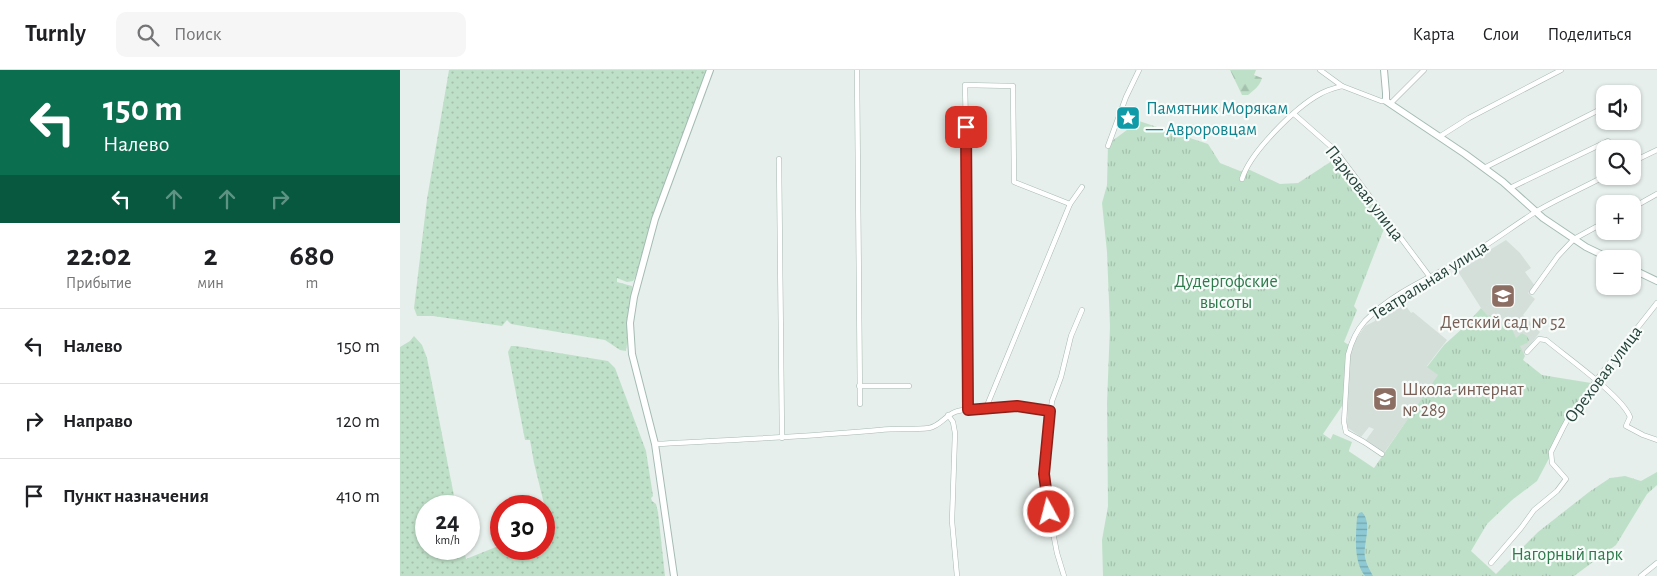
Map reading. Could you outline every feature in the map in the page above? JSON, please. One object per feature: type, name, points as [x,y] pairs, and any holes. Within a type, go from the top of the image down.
[{"type":"street","points":[[674,576],[655,444],[632,354],[630,339],[631,312],[640,271],[655,219],[710,70]]},
{"type":"street","points":[[856,70],[860,404]]},
{"type":"street","points":[[1108,146],[1126,97],[1139,70]]},
{"type":"street","points":[[1320,70],[1342,86],[1388,103],[1484,168],[1510,188],[1535,212],[1574,239],[1596,251]]},
{"type":"street","points":[[1384,70],[1388,103]]},
{"type":"street","points":[[1388,103],[1424,70]]},
{"type":"street","points":[[1439,137],[1469,118],[1561,70]]},
{"type":"street","points":[[968,410],[964,85],[1012,86],[1014,182],[1070,204]]},
{"type":"street","points":[[1242,179],[1251,160],[1265,141],[1294,114],[1319,94],[1342,86]]},
{"type":"street","points":[[1484,168],[1596,112]]},
{"type":"street","name":"Парковая улица","points":[[1294,114],[1335,150],[1430,277]]},
{"type":"street","points":[[1510,188],[1596,147]]},
{"type":"street","points":[[1641,158],[1657,150]]},
{"type":"street","points":[[779,159],[782,438]]},
{"type":"street","name":"Театральная улица","points":[[1382,454],[1346,432],[1344,422],[1347,363],[1350,344],[1366,320],[1385,305],[1430,277],[1466,258],[1535,212],[1596,181]]},
{"type":"street","points":[[986,408],[1070,204],[1082,187]]},
{"type":"street","points":[[1641,203],[1657,194]]},
{"type":"street","points":[[1532,292],[1558,256],[1574,239],[1596,227]]},
{"type":"street","points":[[1641,273],[1657,281]]},
{"type":"street","name":"Ореховая улица","points":[[1491,563],[1534,510],[1557,490],[1566,479],[1552,462],[1551,452],[1569,417],[1657,303]]},
{"type":"street","points":[[1064,576],[1056,553],[1044,474],[1053,396],[1061,377],[1071,336],[1082,310]]},
{"type":"street","points":[[1527,352],[1539,339],[1546,340],[1597,381],[1628,411],[1630,417],[1626,426],[1657,440]]},
{"type":"street","points":[[859,386],[909,386]]},
{"type":"street","points":[[655,444],[782,438],[932,427],[948,415],[958,411],[986,408],[1017,406],[1050,411]]},
{"type":"street","points":[[948,415],[953,422],[954,433],[952,521],[957,576]]},
{"type":"street","points":[[1641,576],[1657,563]]},
{"type":"shaded area","name":"Детский сад № 52","points":[[1506,240],[1520,253],[1531,268],[1525,272],[1535,286],[1528,293],[1535,299],[1523,315],[1540,332],[1523,354],[1512,346],[1481,308],[1457,270]]},
{"type":"shaded area","name":"Школа-интернат № 289","points":[[1400,298],[1411,313],[1413,312],[1447,340],[1427,366],[1439,375],[1381,457],[1363,444],[1374,429],[1369,427],[1361,437],[1348,428],[1350,355],[1353,344],[1365,326],[1375,321],[1375,316]]},
{"type":"green space","points":[[449,70],[707,70],[653,220],[635,278],[633,281],[627,282],[617,278],[617,282],[632,286],[633,291],[628,318],[626,351],[620,350],[605,340],[511,324],[507,320],[502,326],[433,316],[417,316],[414,308],[427,199]]},
{"type":"green space","points":[[1230,70],[1256,70],[1254,75],[1262,78],[1258,86],[1248,95],[1242,95]]},
{"type":"green space","name":"Дудергофские высоты","points":[[1139,121],[1208,144],[1220,163],[1240,171],[1250,170],[1280,184],[1298,183],[1338,157],[1387,221],[1354,306],[1357,310],[1344,342],[1349,345],[1346,408],[1342,406],[1323,434],[1374,468],[1438,375],[1427,367],[1444,345],[1481,308],[1488,316],[1490,315],[1511,327],[1516,338],[1522,333],[1527,336],[1529,340],[1527,343],[1520,346],[1525,356],[1523,360],[1542,375],[1591,383],[1537,481],[1512,500],[1487,524],[1471,551],[1496,574],[1538,532],[1610,478],[1625,476],[1641,481],[1657,472],[1657,485],[1647,494],[1616,545],[1574,576],[1103,576],[1102,540],[1108,506],[1107,403],[1110,326],[1107,252],[1102,203],[1107,185],[1108,144]]},
{"type":"green space","points":[[414,336],[422,345],[427,358],[454,495],[415,495],[415,560],[480,560],[480,553],[490,549],[490,560],[555,560],[555,495],[542,495],[530,440],[525,440],[508,352],[511,346],[516,346],[608,361],[615,368],[646,451],[653,496],[651,498],[656,504],[658,512],[665,576],[400,576],[400,347]]},
{"type":"green space","points":[[1333,434],[1352,442],[1348,453],[1328,445]]},
{"type":"water","points":[[1362,512],[1367,522],[1365,557],[1373,576],[1365,576],[1361,570],[1357,555],[1357,517]]},
{"type":"place","name":"Памятник Морякам — Авроровцам","points":[[1128,118]]},
{"type":"place","name":"Детский сад № 52","points":[[1503,296]]},
{"type":"place","name":"Школа-интернат № 289","points":[[1385,399]]},
{"type":"route","points":[[966,127],[968,410],[1017,406],[1050,411],[1044,474],[1049,512]]},
{"type":"park label","name":"Нагорный парк","points":[[1567,554]]}]
